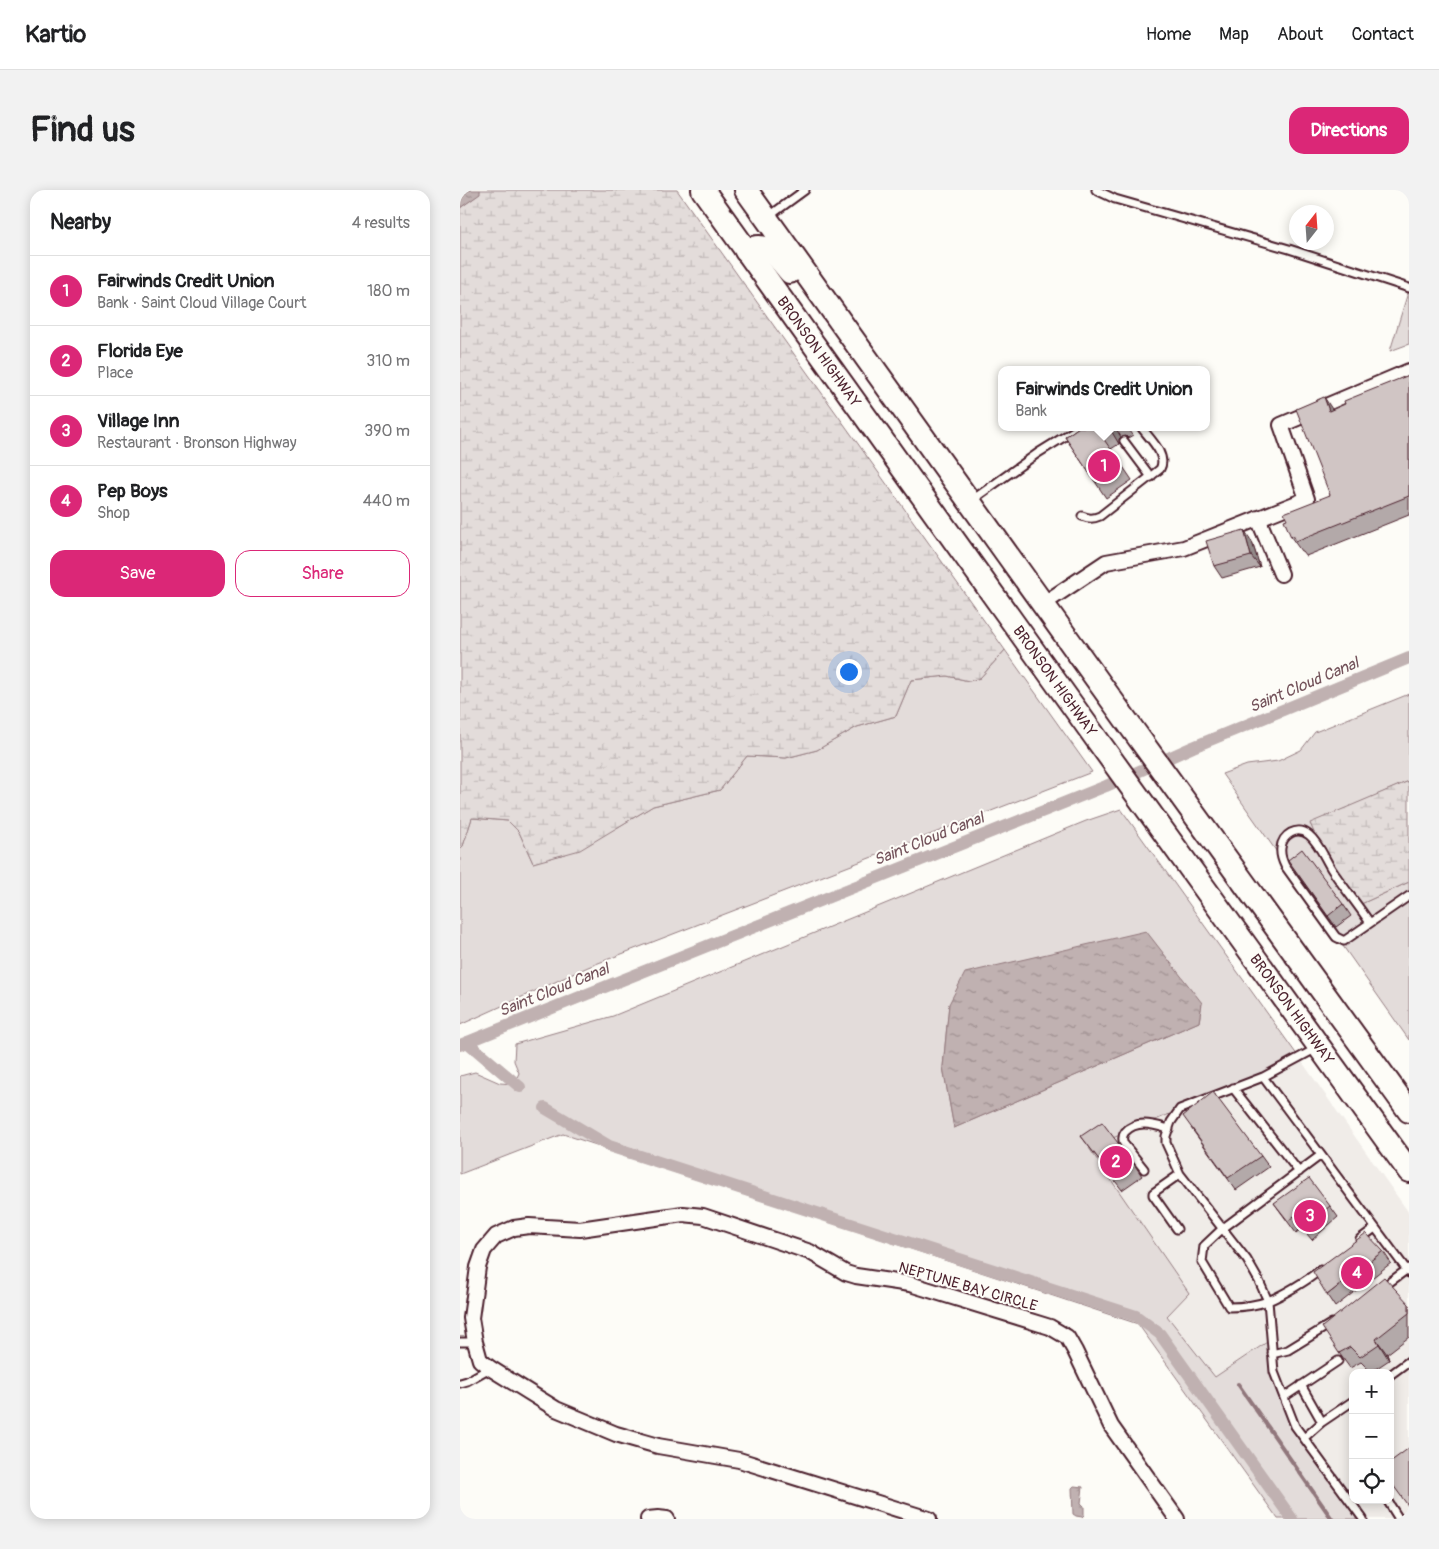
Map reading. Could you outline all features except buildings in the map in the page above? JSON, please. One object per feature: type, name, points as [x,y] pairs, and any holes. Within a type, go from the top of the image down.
[{"type":"highway","name":"BRONSON HIGHWAY","points":[[702,190],[1409,1171]]},
{"type":"highway","points":[[716,190],[735,216],[740,219],[757,224],[766,218]]},
{"type":"highway","points":[[746,190],[1130,727],[1409,1112]]},
{"type":"highway","points":[[746,251],[754,246],[763,246],[774,252],[803,288],[841,341],[864,355]]},
{"type":"highway","points":[[978,574],[1019,602],[1034,606],[1043,604]]},
{"type":"highway","points":[[1319,1047],[1337,1047],[1353,1053],[1409,1120]]},
{"type":"street","points":[[1043,604],[1106,562],[1184,548],[1307,499],[1281,425],[1409,371]]},
{"type":"street","points":[[1258,518],[1282,574]]},
{"type":"street","name":"NEPTUNE BAY CIRCLE","points":[[929,1519],[739,1460],[658,1446],[616,1434],[556,1409],[480,1360],[467,1298],[484,1250],[496,1236],[506,1231],[528,1226],[580,1229],[683,1214],[703,1216],[810,1252],[846,1273],[910,1284],[1050,1327],[1067,1337],[1111,1426],[1172,1517]]},
{"type":"street","points":[[648,1519],[667,1519]]},
{"type":"lane","points":[[766,218],[805,190]]},
{"type":"lane","points":[[1096,190],[1115,200],[1289,248],[1409,288]]},
{"type":"lane","points":[[970,502],[1038,453],[1074,431]]},
{"type":"lane","points":[[1082,516],[1094,519],[1100,516],[1151,477],[1162,465],[1159,451],[1144,431]]},
{"type":"lane","points":[[1124,441],[1151,477]]},
{"type":"lane","points":[[1370,923],[1309,835],[1301,831],[1292,832],[1286,836],[1281,846],[1281,857],[1285,866],[1336,937],[1344,942],[1409,896]]},
{"type":"lane","points":[[1319,1047],[1262,1077],[1180,1110],[1168,1129],[1166,1143],[1180,1174],[1247,1260],[1268,1301],[1274,1372],[1295,1426],[1349,1492]]},
{"type":"lane","points":[[1262,1077],[1408,1270],[1375,1292]]},
{"type":"lane","points":[[1234,1088],[1299,1172]]},
{"type":"lane","points":[[1144,1169],[1124,1144],[1123,1135],[1131,1127],[1144,1123],[1168,1129]]},
{"type":"lane","points":[[1321,1155],[1222,1229],[1204,1246],[1202,1262],[1229,1307],[1240,1307],[1268,1301],[1312,1277],[1326,1266]]},
{"type":"lane","points":[[1177,1229],[1153,1195],[1180,1174]]},
{"type":"lane","points":[[1354,1244],[1375,1228]]},
{"type":"lane","points":[[1272,1354],[1288,1350],[1335,1321]]},
{"type":"lane","points":[[460,1342],[475,1342]]},
{"type":"lane","points":[[1284,1396],[1338,1361]]},
{"type":"lane","points":[[1394,1371],[1409,1361]]},
{"type":"lane","points":[[460,1383],[490,1368]]},
{"type":"lane","points":[[1301,1385],[1322,1422]]},
{"type":"lane","points":[[1304,1438],[1322,1422],[1349,1404]]},
{"type":"lane","points":[[1356,1504],[1363,1519]]},
{"type":"lane","points":[[1389,1504],[1399,1519]]},
{"type":"shaded area","points":[[1300,1059],[1409,1213],[1409,1519],[1366,1519],[1355,1504],[1394,1504],[1394,1369],[1349,1369],[1349,1496],[1280,1401],[1273,1338],[1215,1377],[1167,1316],[1188,1293],[1089,1148]]},
{"type":"green space","points":[[480,190],[677,190],[1005,650],[980,678],[969,681],[947,676],[911,680],[896,716],[857,727],[817,750],[786,758],[747,756],[720,790],[653,806],[580,850],[533,863],[519,832],[508,821],[472,818],[463,846],[460,849],[460,208],[479,194]]},
{"type":"green space","points":[[1409,289],[1409,344],[1390,351]]},
{"type":"green space","points":[[1005,650],[1092,772],[588,967],[460,1025],[460,849],[463,846],[472,818],[508,821],[519,832],[533,863],[618,827],[653,806],[720,790],[747,756],[786,758],[817,750],[857,727],[896,716],[911,680],[947,676],[969,681],[980,678]]},
{"type":"green space","points":[[1409,694],[1409,781],[1310,824],[1361,904],[1409,882],[1409,1040],[1222,774],[1247,765],[1278,761],[1301,750],[1315,732]]},
{"type":"green space","points":[[1409,781],[1409,882],[1361,904],[1323,854],[1310,823]]},
{"type":"green space","points":[[1121,809],[1300,1059],[1089,1148],[1189,1293],[1167,1316],[1215,1377],[1273,1338],[1280,1401],[1349,1496],[1349,1504],[1355,1504],[1366,1519],[1278,1519],[1138,1324],[563,1134],[460,1174],[460,1076],[475,1072],[500,1083],[514,1084],[519,1073],[514,1061],[515,1044],[613,1016],[1086,821]],"holes":[[[1202,1003],[1199,1022],[954,1128],[943,1067],[949,1004]]]},
{"type":"water","points":[[460,190],[480,190],[480,194],[460,208]]},
{"type":"water","points":[[1146,931],[1202,1003],[1199,1022],[954,1128],[943,1067],[949,1004],[965,973]]},
{"type":"water","points":[[1074,1486],[1083,1487],[1081,1503],[1084,1506],[1084,1515],[1082,1517],[1073,1514],[1072,1488]]},
{"type":"waterway","name":"Saint Cloud Canal","points":[[460,1045],[1106,786],[1193,747],[1409,658]]},
{"type":"waterway","points":[[467,1042],[520,1087]]},
{"type":"waterway","points":[[545,1108],[609,1146],[1136,1316],[1160,1334],[1292,1519]]},
{"type":"waterway","points":[[1238,1384],[1332,1519]]},
{"type":"place","name":"Fairwinds Credit Union","points":[[1104,466]]},
{"type":"place","name":"Florida Eye","points":[[1116,1162]]},
{"type":"place","name":"Village Inn","points":[[1310,1216]]},
{"type":"place","name":"Pep Boys","points":[[1357,1273]]}]
